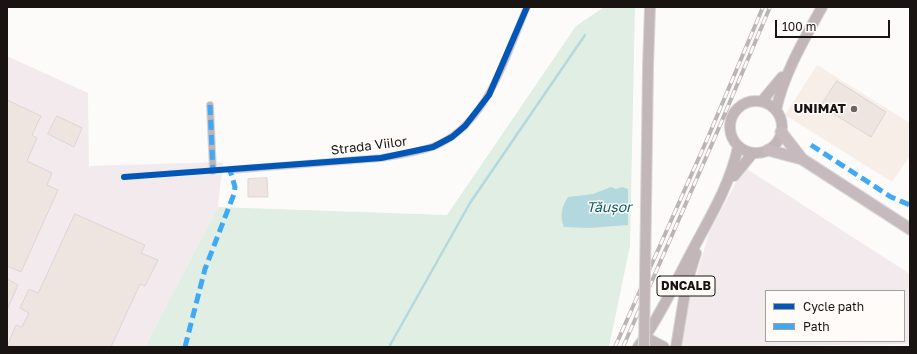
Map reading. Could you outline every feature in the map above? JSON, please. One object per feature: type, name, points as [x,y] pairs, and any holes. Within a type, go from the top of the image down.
[{"type":"highway","points":[[781,132],[802,159]]},
{"type":"highway","points":[[768,150],[802,159],[910,229]]},
{"type":"main road","points":[[650,7],[644,342],[664,347]]},
{"type":"main road","points":[[776,110],[762,102],[753,101],[745,103],[738,108],[732,115],[730,132],[738,147],[753,153],[768,150],[774,146],[781,132],[782,124],[776,110],[779,94],[792,64],[822,7]]},
{"type":"main road","points":[[762,102],[792,64]]},
{"type":"main road","name":"DNCALB","points":[[638,347],[644,342],[705,227],[735,161],[738,147]]},
{"type":"main road","name":"DNCALB","points":[[723,190],[741,165],[753,153]]},
{"type":"main road","name":"DNCALB","points":[[676,347],[686,286],[705,227]]},
{"type":"street","name":"Strada Viilor","points":[[230,170],[387,157],[433,147],[452,137],[465,126],[489,95],[527,7]]},
{"type":"street","points":[[210,105],[213,171]]},
{"type":"shaded area","points":[[604,7],[635,7],[630,246],[609,347],[145,347],[218,207],[447,215],[576,26]]},
{"type":"shaded area","points":[[7,56],[88,93],[89,166],[223,162],[218,207],[145,347],[7,347]]},
{"type":"shaded area","name":"UNIMAT","points":[[817,65],[910,123],[910,156],[892,182],[785,115]]},
{"type":"shaded area","points":[[744,167],[910,274],[910,344],[682,347],[689,301],[709,233]]},
{"type":"water","name":"Tăușor","points":[[611,187],[616,189],[622,187],[628,189],[628,225],[589,228],[564,227],[562,223],[562,212],[568,197],[593,194]]},
{"type":"building","name":"UNIMAT","points":[[837,81],[886,112],[871,137],[821,106]]},
{"type":"building","points":[[7,100],[41,116],[32,135],[37,138],[27,161],[52,173],[47,185],[58,190],[21,272],[7,266]]},
{"type":"building","points":[[57,116],[82,128],[74,147],[48,134]]},
{"type":"building","points":[[267,178],[268,197],[248,197],[248,179]]},
{"type":"building","points":[[75,214],[145,245],[141,253],[158,260],[145,286],[140,284],[111,347],[7,347],[16,325],[22,327],[29,313],[20,308],[29,289],[38,293]]},
{"type":"building","points":[[7,279],[18,285],[7,310]]},
{"type":"waterway","points":[[389,347],[470,203],[585,35]]},
{"type":"railway","points":[[615,347],[709,135],[763,7]]},
{"type":"railway","points":[[623,347],[770,7]]},
{"type":"marked path","points":[[210,105],[213,171]]},
{"type":"marked path","points":[[811,145],[891,197],[910,205]]},
{"type":"marked path","points":[[185,347],[205,269],[234,194],[235,187],[230,170]]},
{"type":"cycle path","points":[[124,177],[381,158],[433,147],[452,137],[465,126],[489,95],[527,7]]},
{"type":"place","name":"UNIMAT","points":[[854,109]]}]
